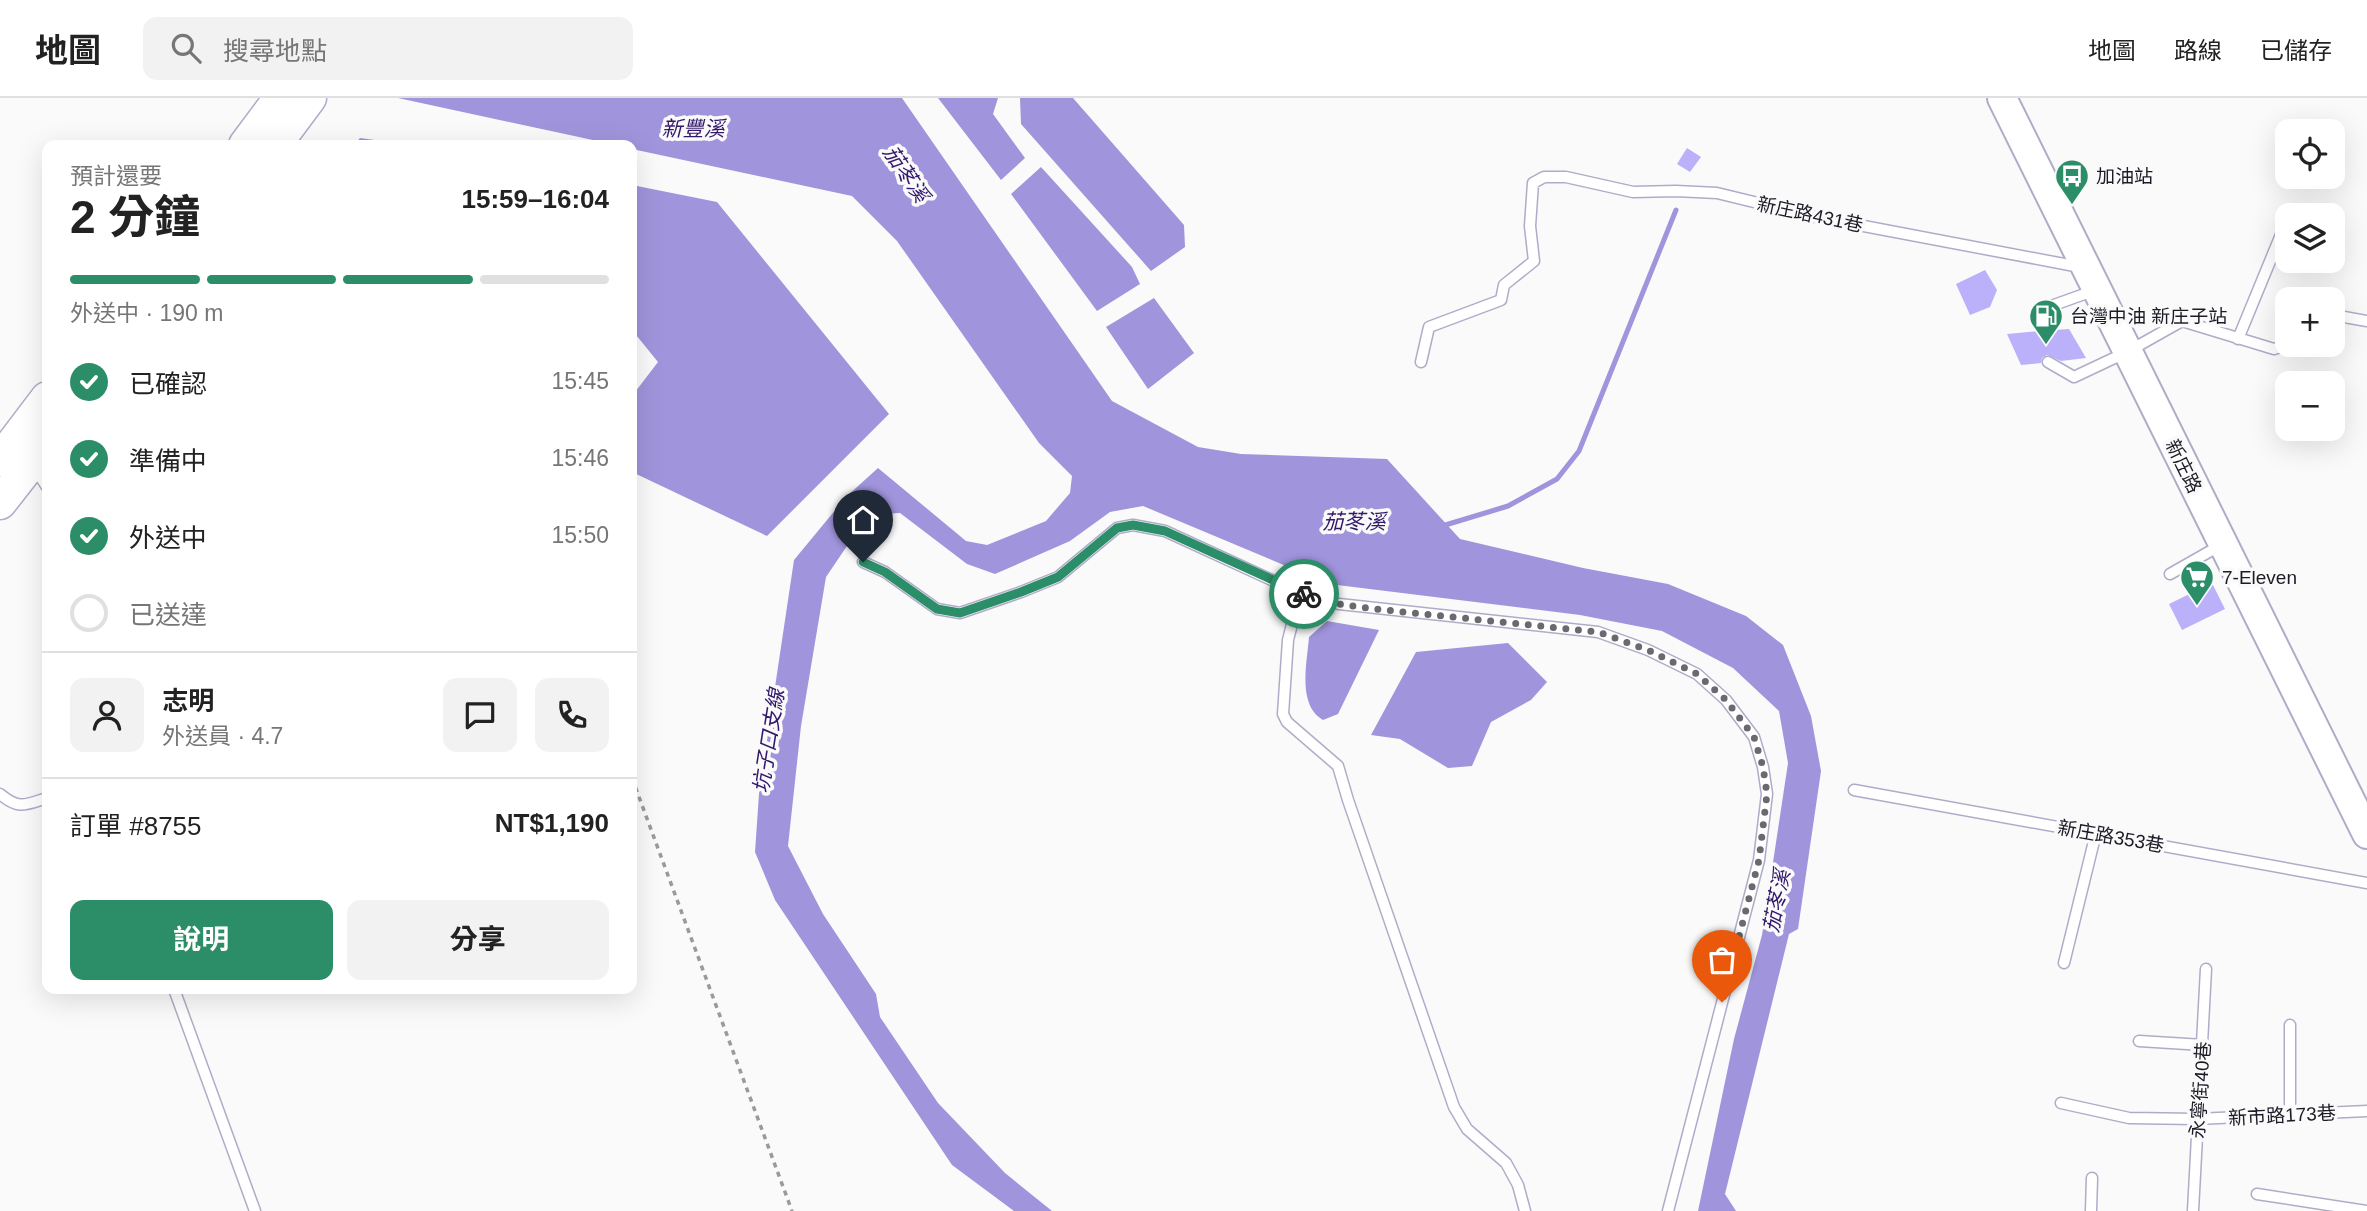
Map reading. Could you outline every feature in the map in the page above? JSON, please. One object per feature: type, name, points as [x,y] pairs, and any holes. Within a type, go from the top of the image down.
[{"type":"main road","points":[[252,140],[310,98]]},
{"type":"main road","points":[[0,502],[27,457],[42,413]]},
{"type":"street","name":"新庄路","points":[[2002,98],[2367,834]]},
{"type":"lane","name":"新庄路431巷","points":[[1421,362],[1429,327],[1501,300],[1504,285],[1534,261],[1530,226],[1533,183],[1544,177],[1566,177],[1633,192],[1717,193],[2092,279]]},
{"type":"lane","points":[[2238,339],[2275,249]]},
{"type":"lane","points":[[2047,331],[2051,306],[2092,279]]},
{"type":"lane","points":[[2345,317],[2367,321]]},
{"type":"lane","points":[[2048,362],[2074,377],[2127,352],[2182,321],[2275,349]]},
{"type":"lane","points":[[863,562],[885,572],[937,609],[960,613],[1058,577],[1117,528],[1133,525],[1165,531],[1300,593],[1339,604],[1598,632],[1648,650],[1697,674],[1726,700],[1754,737],[1763,767],[1767,794],[1759,860],[1668,1211]]},
{"type":"lane","points":[[2170,574],[2223,544]]},
{"type":"lane","points":[[1300,593],[1287,640],[1283,714],[1287,722],[1338,766],[1454,1107],[1467,1129],[1506,1163],[1518,1185],[1525,1211]]},
{"type":"lane","name":"新庄路353巷","points":[[1854,790],[2367,883]]},
{"type":"lane","points":[[0,794],[15,805],[42,800]]},
{"type":"lane","points":[[2064,963],[2096,834]]},
{"type":"lane","name":"永寧街40巷","points":[[2193,1211],[2206,969]]},
{"type":"lane","points":[[176,994],[255,1211]]},
{"type":"lane","points":[[2290,1025],[2290,1114]]},
{"type":"lane","points":[[2139,1041],[2203,1045]]},
{"type":"lane","name":"新市路173巷","points":[[2061,1103],[2129,1118],[2197,1119],[2367,1111]]},
{"type":"lane","points":[[2091,1211],[2092,1178]]},
{"type":"lane","points":[[2257,1194],[2367,1211]]},
{"type":"path","points":[[637,792],[792,1211]]},
{"type":"water","name":"茄苳溪","points":[[398,98],[902,98],[1112,401],[1198,447],[1241,454],[1387,459],[1460,539],[1583,568],[1668,584],[1746,616],[1783,645],[1811,716],[1821,771],[1798,929],[1789,934],[1725,1194],[1736,1211],[1698,1211],[1734,1039],[1762,935],[1788,763],[1779,711],[1733,668],[1662,631],[1580,615],[1329,584],[1143,506],[1110,512],[1070,541],[995,574],[967,564],[900,513],[868,515],[826,577],[801,726],[788,846],[823,914],[876,994],[880,1017],[938,1103],[1005,1173],[1052,1211],[1014,1211],[952,1165],[775,900],[755,852],[759,794],[794,560],[846,497],[878,468],[966,541],[987,545],[1046,521],[1070,493],[1072,476],[1039,443],[897,241],[852,196],[637,150],[637,140],[593,140]]},
{"type":"water","points":[[938,98],[998,98],[993,114],[1025,158],[1001,180]]},
{"type":"water","points":[[1020,98],[1073,98],[1184,225],[1185,247],[1151,271],[1021,124]]},
{"type":"water","points":[[1041,167],[1132,267],[1140,284],[1097,311],[1011,194]]},
{"type":"water","points":[[637,186],[717,202],[889,414],[767,536],[637,474],[637,389],[658,362],[637,336]]},
{"type":"water","points":[[1154,298],[1194,353],[1148,389],[1106,327]]},
{"type":"water","points":[[1327,621],[1379,630],[1338,714],[1323,720],[1310,704],[1306,671],[1309,637]]},
{"type":"water","points":[[1508,643],[1547,682],[1531,700],[1491,722],[1472,766],[1448,768],[1400,739],[1371,735],[1416,652]]},
{"type":"building","points":[[1687,148],[1701,157],[1690,172],[1677,164]]},
{"type":"building","points":[[1985,270],[1997,290],[1990,307],[1970,315],[1956,284]]},
{"type":"building","name":"台灣中油 新庄子站","points":[[2069,329],[2086,358],[2061,361],[2047,355],[2042,358],[2041,363],[2021,365],[2007,334],[2040,331],[2042,336],[2047,338],[2052,336],[2055,330]]},
{"type":"building","name":"7-Eleven","points":[[2212,583],[2225,609],[2182,630],[2169,604]]},
{"type":"waterway","points":[[1442,526],[1508,506],[1557,479],[1579,451],[1676,210]]},
{"type":"way so far","points":[[1304,594],[1339,604],[1375,609],[1598,632],[1648,650],[1697,674],[1726,700],[1754,737],[1763,767],[1767,794],[1759,860],[1722,1002]]},
{"type":"place","name":"加油站","points":[[2072,206]]},
{"type":"place","name":"台灣中油 新庄子站","points":[[2046,346]]},
{"type":"place","name":"7-Eleven","points":[[2197,607]]},
{"type":"route","points":[[863,562],[885,572],[937,609],[960,613],[1058,577],[1117,528],[1133,525],[1165,531],[1304,594]]},
{"type":"water label","name":"新豐溪","points":[[693,129]]},
{"type":"water label","name":"坑子口支線","points":[[769,741]]}]
